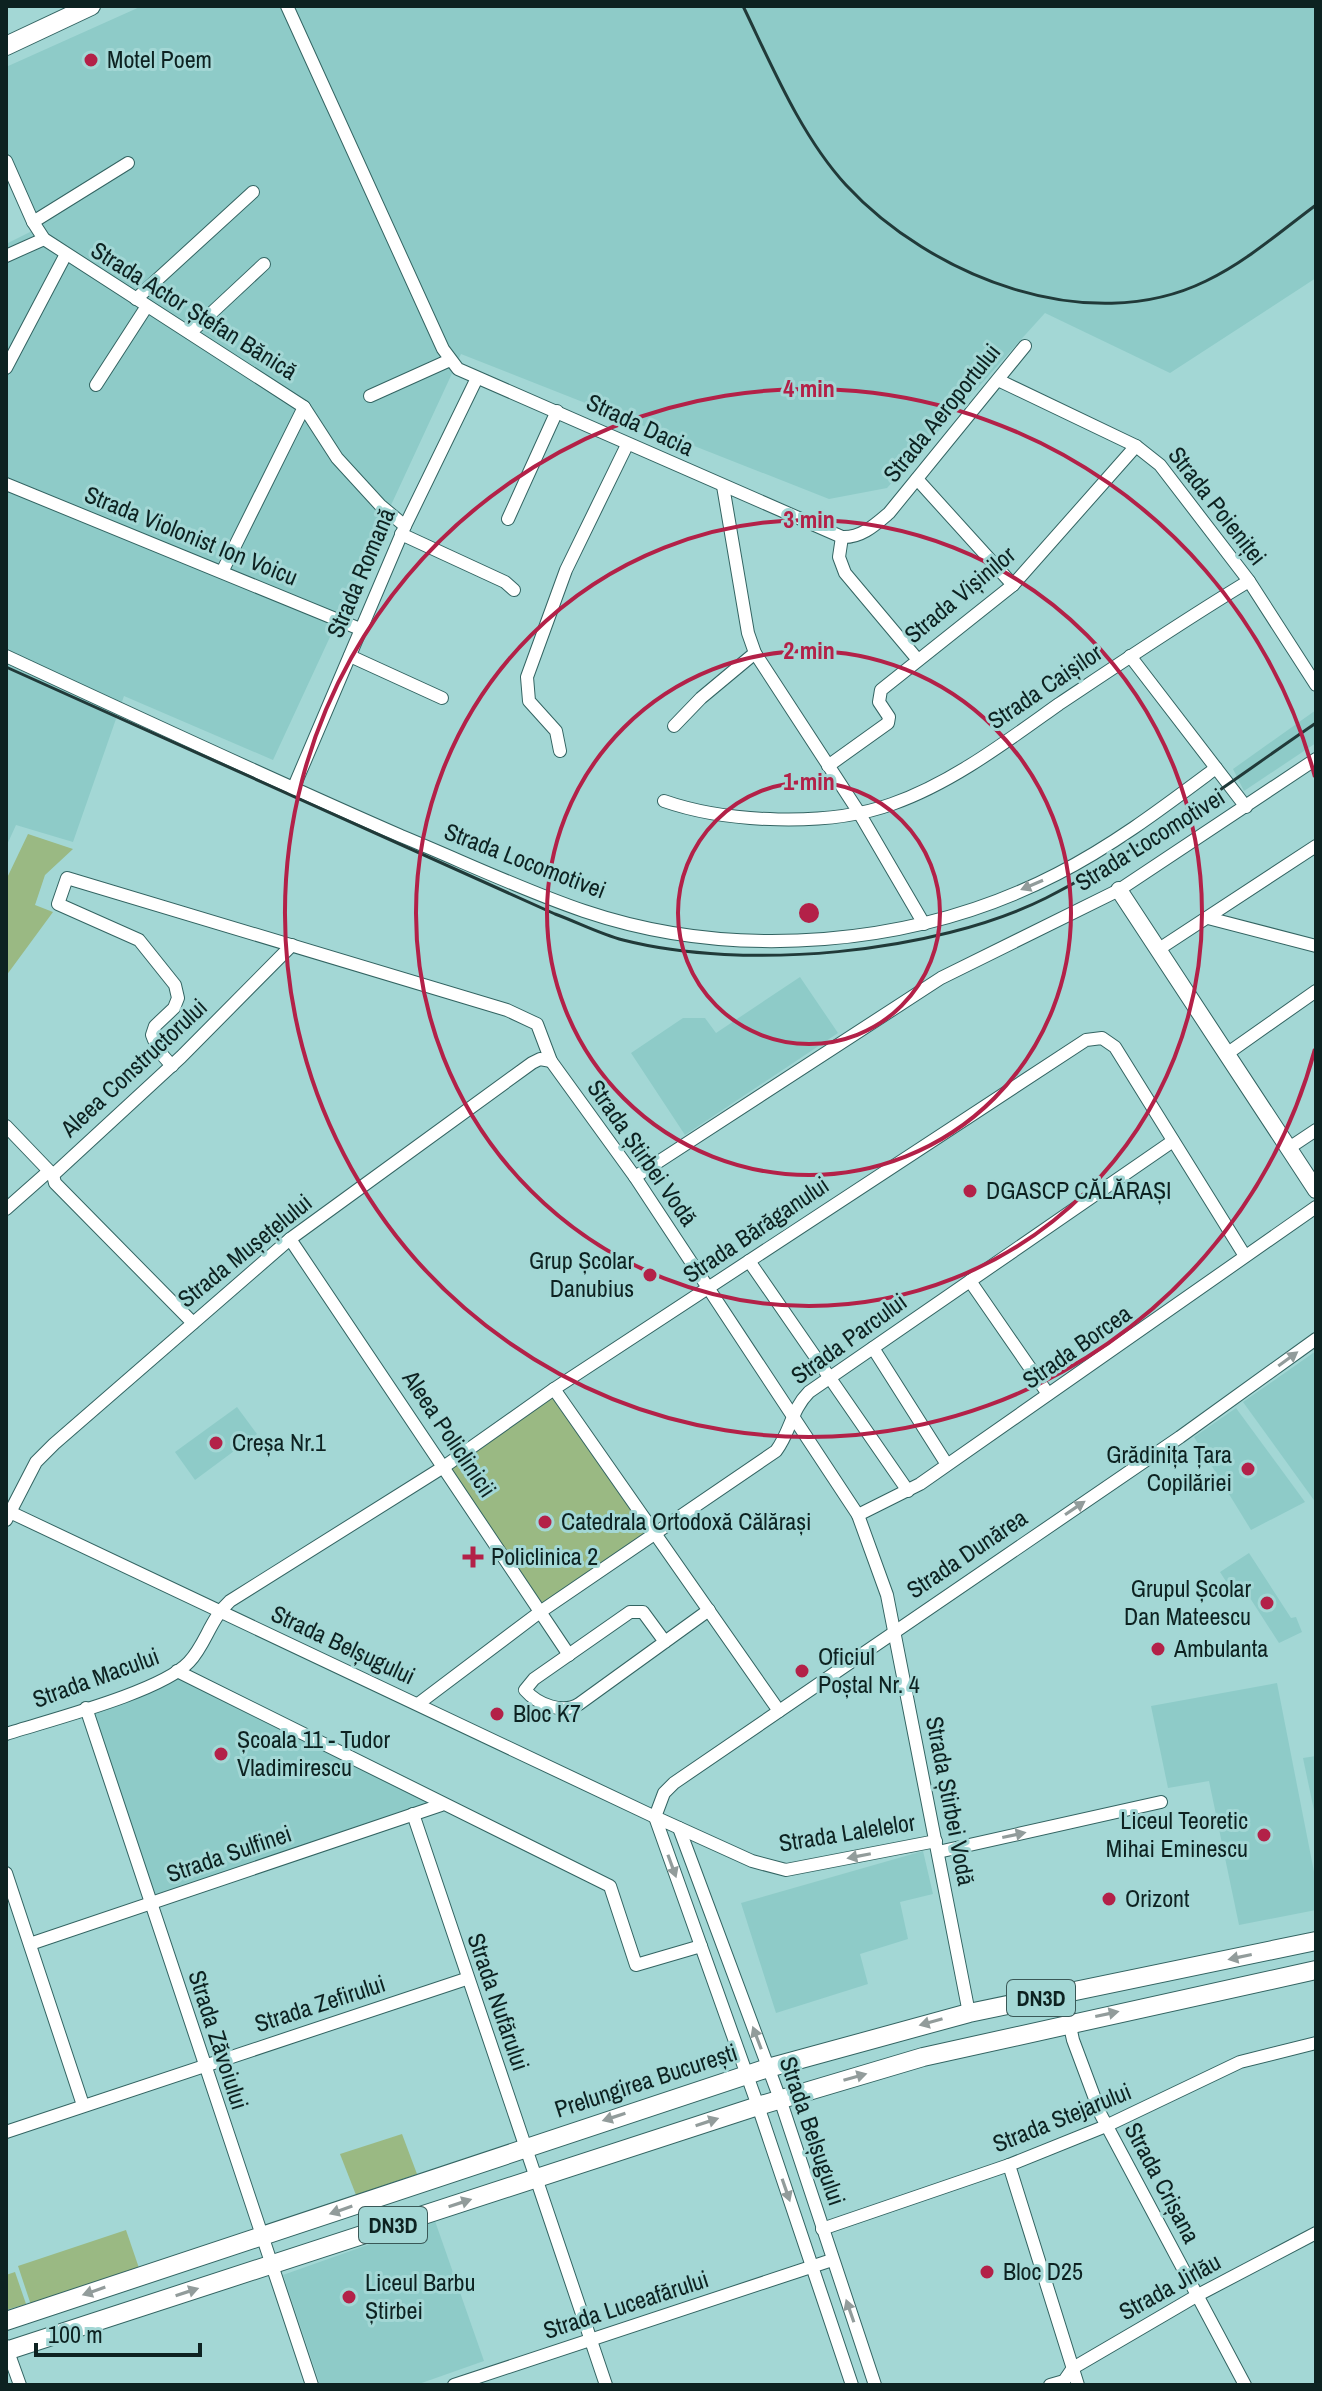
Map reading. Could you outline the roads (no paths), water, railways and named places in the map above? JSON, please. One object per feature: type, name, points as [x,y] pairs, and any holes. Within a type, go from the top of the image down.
[{"type":"main road","points":[[6,46],[91,6]]},
{"type":"main road","points":[[1119,890],[1316,1190]]},
{"type":"main road","name":"Prelungirea București","points":[[6,2321],[747,2074],[969,2013],[1316,1941]]},
{"type":"main road","name":"DN3D","points":[[7,2349],[780,2099],[951,2049],[1316,1970]]},
{"type":"street","points":[[287,6],[344,137],[450,360],[370,396]]},
{"type":"street","name":"Strada Actor Ștefan Bănică","points":[[6,161],[33,222],[44,239],[65,256],[304,407],[337,458],[403,530],[505,582],[514,590]]},
{"type":"street","points":[[33,222],[128,163]]},
{"type":"street","points":[[96,385],[142,302],[253,192]]},
{"type":"street","points":[[6,256],[44,239]]},
{"type":"street","points":[[6,368],[65,256]]},
{"type":"street","points":[[190,333],[264,264]]},
{"type":"street","name":"Strada Aeroportului","points":[[842,537],[851,538],[873,527],[917,479],[1025,346]]},
{"type":"street","name":"Strada Dacia","points":[[450,360],[458,369],[477,378],[723,486]]},
{"type":"street","name":"Strada Romană","points":[[293,789],[403,530],[477,378]]},
{"type":"street","name":"Strada Poieniței","points":[[998,380],[1136,446],[1173,479],[1249,581],[1316,685]]},
{"type":"street","points":[[222,572],[304,407]]},
{"type":"street","points":[[508,519],[557,411]]},
{"type":"street","points":[[560,751],[556,731],[529,701],[527,677],[566,570],[627,445]]},
{"type":"street","name":"Strada Vișinilor","points":[[828,766],[888,723],[878,696],[918,660],[1013,585],[1136,446]]},
{"type":"street","points":[[917,479],[1013,585]]},
{"type":"street","name":"Strada Violonist Ion Voicu","points":[[6,484],[360,629]]},
{"type":"street","points":[[723,486],[842,537],[839,557],[845,573],[918,660]]},
{"type":"street","points":[[723,486],[748,633],[755,653],[858,811],[924,924]]},
{"type":"street","name":"Strada Caișilor","points":[[664,801],[710,815],[744,819],[850,814],[893,804],[968,766],[1130,656],[1249,581]]},
{"type":"street","points":[[674,726],[701,698],[755,653]]},
{"type":"street","name":"Strada Locomotivei","points":[[6,656],[293,789],[586,912],[668,931],[722,939],[779,941],[924,924],[1056,875],[1104,848],[1216,768]]},
{"type":"street","points":[[350,656],[442,698]]},
{"type":"street","points":[[1130,656],[1246,807]]},
{"type":"street","name":"Strada Locomotivei","points":[[635,1177],[941,978],[1119,890],[1316,759]]},
{"type":"street","points":[[1159,949],[1316,846]]},
{"type":"street","name":"Strada Știrbei Vodă","points":[[172,1066],[158,1050],[152,1035],[155,1026],[174,1008],[178,998],[175,985],[139,940],[58,904],[67,878],[521,1016],[537,1024],[551,1061],[635,1177],[858,1515],[887,1595],[969,2013]]},
{"type":"street","points":[[1208,918],[1316,946]]},
{"type":"street","name":"Aleea Constructorului","points":[[6,1209],[172,1066],[292,945]]},
{"type":"street","points":[[1228,1053],[1316,991]]},
{"type":"street","name":"Strada Bărăganului","points":[[218,1611],[445,1466],[554,1389],[1013,1085],[1095,1037],[1115,1047],[1245,1256]]},
{"type":"street","name":"Strada Mușețelului","points":[[9,1517],[12,1496],[36,1462],[290,1239],[532,1063],[540,1059],[551,1061]]},
{"type":"street","points":[[6,1126],[51,1173],[55,1183],[193,1323]]},
{"type":"street","points":[[1289,1148],[1316,1130]]},
{"type":"street","name":"Strada Parcului","points":[[418,1704],[655,1530],[776,1451],[788,1432],[791,1414],[809,1392],[1173,1141]]},
{"type":"street","name":"Strada Borcea","points":[[858,1515],[908,1491],[1316,1207]]},
{"type":"street","name":"Aleea Policlinicii","points":[[290,1239],[569,1655]]},
{"type":"street","points":[[749,1261],[908,1491]]},
{"type":"street","points":[[970,1281],[1048,1394]]},
{"type":"street","name":"Strada Dunărea","points":[[655,1817],[664,1793],[674,1783],[1180,1437],[1316,1339]]},
{"type":"street","points":[[873,1348],[946,1463]]},
{"type":"street","points":[[554,1389],[779,1711]]},
{"type":"street","name":"Strada Belșugului","points":[[9,1517],[218,1611],[679,1828],[780,2099],[875,2385]]},
{"type":"street","points":[[665,1642],[646,1616],[636,1610],[526,1686],[527,1694],[569,1710],[665,1642],[709,1610]]},
{"type":"street","name":"Strada Macului","points":[[6,1734],[86,1708],[177,1671],[189,1662],[218,1611]]},
{"type":"street","points":[[177,1671],[441,1805],[610,1886],[636,1965],[701,1946]]},
{"type":"street","name":"Strada Zăvoiului","points":[[86,1708],[312,2385]]},
{"type":"street","name":"Strada Lalelelor","points":[[679,1828],[752,1861],[786,1870],[937,1846],[1161,1802]]},
{"type":"street","name":"Strada Sulfinei","points":[[30,1944],[441,1805]]},
{"type":"street","name":"Strada Nufărului","points":[[413,1814],[466,1979],[606,2385]]},
{"type":"street","name":"Strada Belșugului","points":[[655,1817],[747,2074],[852,2385]]},
{"type":"street","points":[[6,1873],[83,2105]]},
{"type":"street","name":"Strada Zefirului","points":[[6,2132],[466,1979]]},
{"type":"street","name":"Strada Crișana","points":[[1063,1994],[1068,2022],[1106,2126],[1245,2385]]},
{"type":"street","name":"Strada Stejarului","points":[[822,2229],[1009,2165],[1106,2126],[1240,2062],[1316,2043]]},
{"type":"street","points":[[1009,2165],[1078,2385]]},
{"type":"street","name":"Strada Jirlău","points":[[1050,2385],[1064,2381],[1073,2368],[1198,2295],[1316,2233]]},
{"type":"street","name":"Strada Luceafărului","points":[[454,2385],[832,2260]]},
{"type":"street","points":[[7,2349],[20,2385]]},
{"type":"railway","points":[[743,6],[801,123],[846,185],[881,218],[921,247],[966,271],[1013,289],[1062,300],[1112,303],[1160,297],[1206,281],[1235,265],[1316,205]]},
{"type":"railway","points":[[6,667],[597,931],[623,940],[671,949],[724,954],[838,952],[950,933],[1001,917],[1046,898],[1116,859],[1316,723]]},
{"type":"place","name":"Motel Poem","points":[[91,60]]},
{"type":"place","name":"DGASCP CĂLĂRAȘI","points":[[970,1191]]},
{"type":"place","name":"Grup Școlar Danubius","points":[[650,1275]]},
{"type":"place","name":"Creșa Nr.1","points":[[216,1443]]},
{"type":"place","name":"Grădinița Țara Copilăriei","points":[[1248,1469]]},
{"type":"place","name":"Catedrala Ortodoxă Călărași","points":[[545,1522]]},
{"type":"place","name":"Policlinica 2","points":[[473,1557]]},
{"type":"place","name":"Grupul Școlar Dan Mateescu","points":[[1267,1603]]},
{"type":"place","name":"Ambulanta","points":[[1158,1649]]},
{"type":"place","name":"Oficiul Poștal Nr. 4","points":[[802,1671]]},
{"type":"place","name":"Bloc K7","points":[[497,1714]]},
{"type":"place","name":"Școala 11 - Tudor Vladimirescu","points":[[221,1754]]},
{"type":"place","name":"Liceul Teoretic Mihai Eminescu","points":[[1264,1835]]},
{"type":"place","name":"Orizont","points":[[1109,1899]]},
{"type":"place","name":"Bloc D25","points":[[987,2272]]},
{"type":"place","name":"Liceul Barbu Știrbei","points":[[349,2297]]}]
